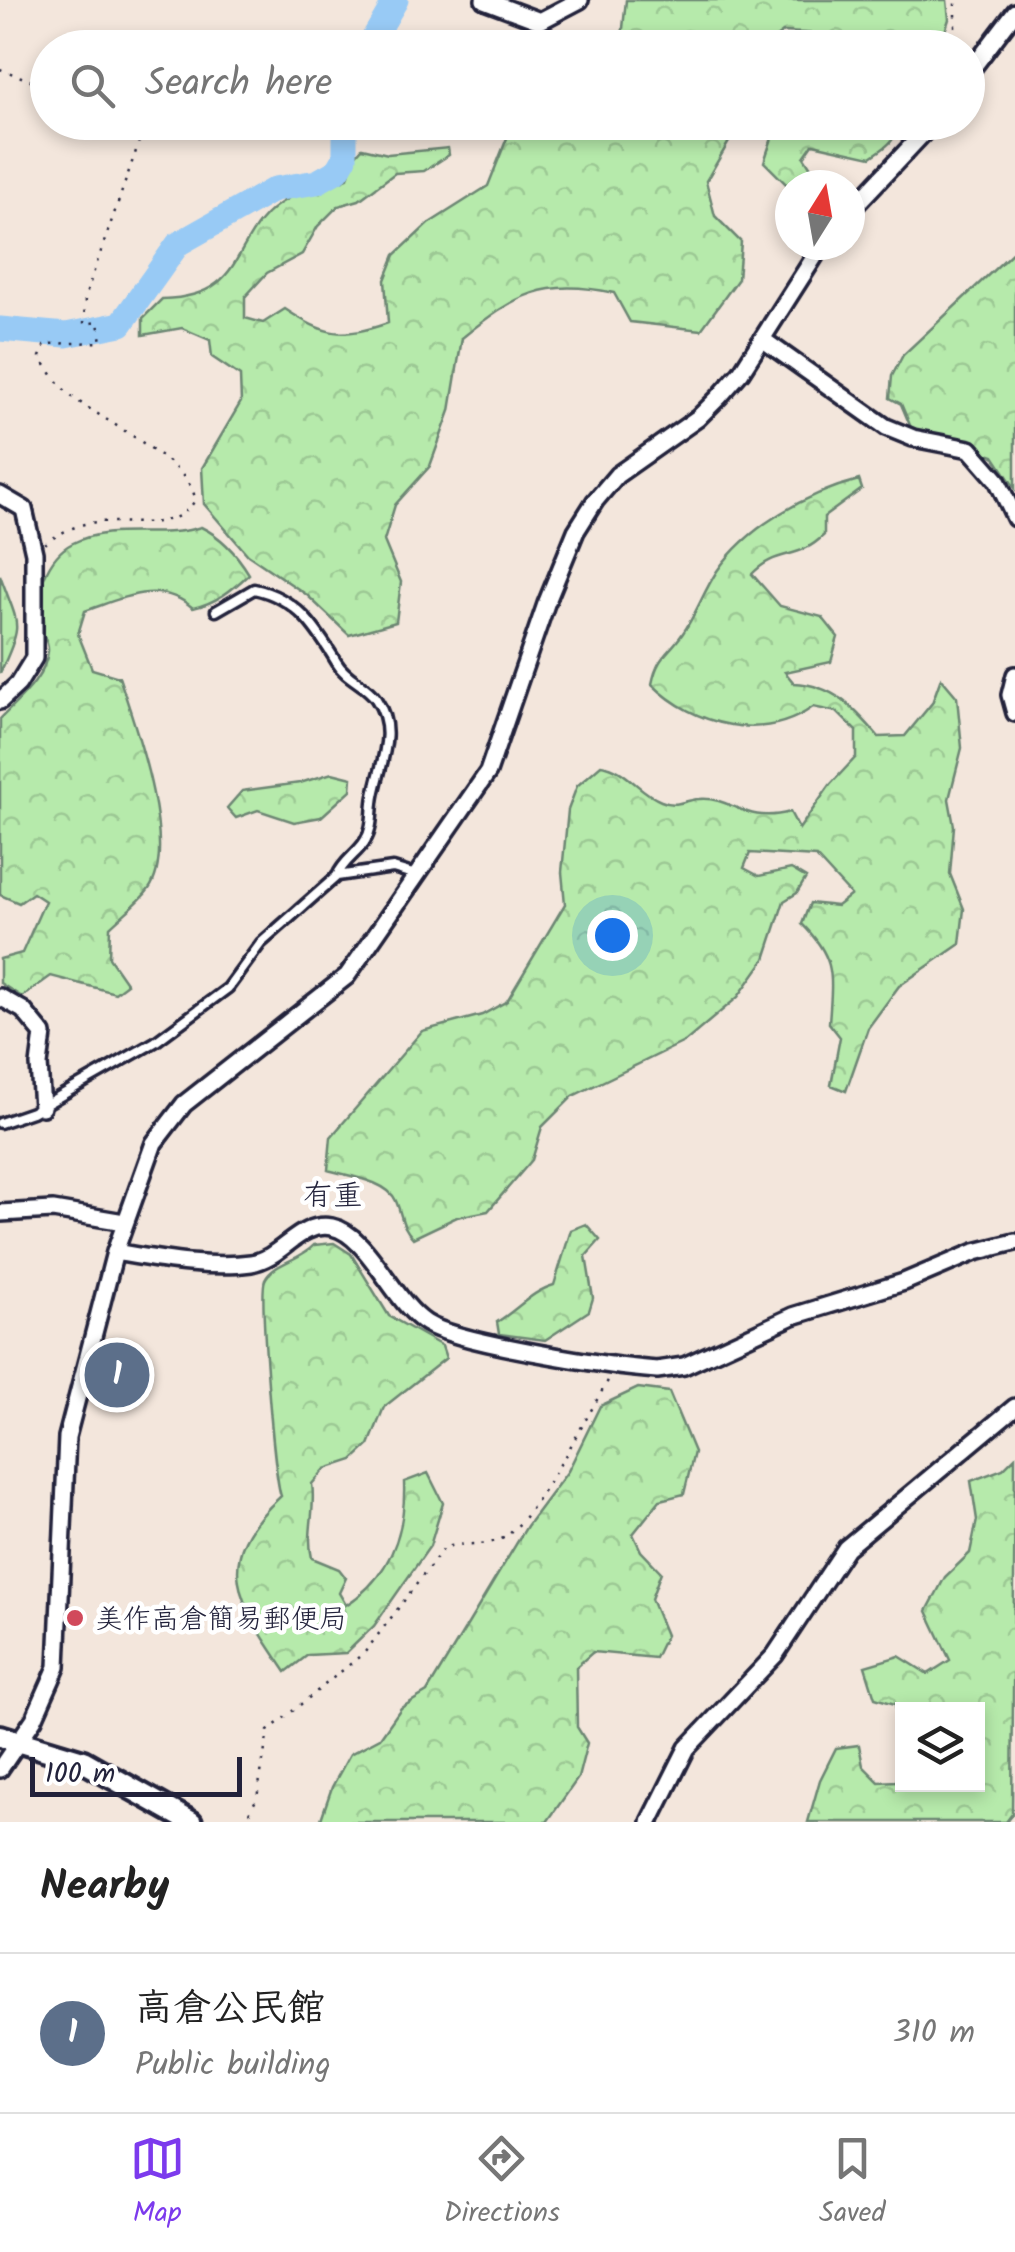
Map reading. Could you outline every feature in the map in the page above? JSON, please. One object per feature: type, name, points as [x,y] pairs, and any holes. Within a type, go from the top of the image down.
[{"type":"street","points":[[484,0],[540,21],[580,0]]},
{"type":"street","points":[[985,52],[1015,12]]},
{"type":"street","points":[[865,195],[917,140]]},
{"type":"street","points":[[0,1769],[9,1738],[50,1688],[57,1667],[67,1437],[115,1252],[143,1164],[168,1122],[184,1104],[333,990],[488,772],[576,531],[617,475],[698,418],[719,397],[762,340],[813,260]]},
{"type":"street","points":[[762,340],[886,427],[914,438],[970,449],[982,458],[1015,518]]},
{"type":"street","points":[[0,495],[24,509],[34,553],[34,658],[18,684],[0,702]]},
{"type":"street","points":[[1015,674],[1010,695],[1015,714]]},
{"type":"street","points":[[0,997],[23,1010],[42,1034],[42,1106]]},
{"type":"street","points":[[0,1212],[53,1210],[124,1222]]},
{"type":"street","points":[[115,1252],[232,1264],[254,1262],[270,1257],[308,1228],[334,1228],[354,1239],[394,1294],[429,1325],[478,1340],[657,1370],[684,1366],[793,1316],[904,1282],[975,1252],[1015,1242]]},
{"type":"street","points":[[650,1822],[687,1748],[775,1655],[846,1548],[1015,1407]]},
{"type":"street","points":[[9,1738],[58,1751],[116,1776],[191,1822]]},
{"type":"lane","points":[[0,1123],[42,1106],[155,1042],[186,1014],[228,988],[262,942],[337,876],[370,831],[374,794],[385,762],[383,714],[374,696],[347,676],[316,624],[298,610],[254,589],[216,612]]},
{"type":"lane","points":[[337,876],[392,868],[416,875]]},
{"type":"path","points":[[955,0],[955,30]]},
{"type":"path","points":[[0,70],[30,81]]},
{"type":"path","points":[[34,553],[54,537],[84,525],[171,518],[195,500],[189,481],[141,440],[119,431],[64,390],[40,357],[45,344],[102,342],[98,322],[84,324],[86,297],[139,140]]},
{"type":"path","points":[[244,1822],[257,1798],[263,1742],[276,1720],[364,1652],[444,1548],[501,1540],[511,1533],[545,1487],[617,1364]]},
{"type":"green space","points":[[626,0],[947,0],[949,19],[945,30],[623,30]]},
{"type":"green space","points":[[506,140],[730,140],[706,181],[715,216],[741,242],[738,279],[701,330],[630,322],[614,293],[568,288],[549,289],[515,300],[462,338],[450,411],[430,466],[395,505],[384,541],[401,582],[396,622],[349,635],[307,595],[248,555],[204,504],[202,468],[241,402],[240,376],[212,357],[210,340],[182,328],[143,335],[143,318],[162,299],[212,287],[226,275],[269,212],[289,198],[348,178],[354,157],[362,148],[388,154],[448,148],[449,155],[424,171],[395,173],[359,200],[338,206],[318,226],[302,254],[267,273],[245,297],[245,318],[263,323],[285,309],[312,325],[334,332],[388,323],[385,280],[395,255],[428,224],[488,186]]},
{"type":"green space","points":[[771,140],[891,140],[871,157],[813,144],[804,157],[812,170],[775,173],[764,162]]},
{"type":"green space","points":[[1015,250],[1015,488],[994,456],[912,430],[901,404],[890,398],[892,376],[903,355]]},
{"type":"green space","points":[[859,480],[862,489],[824,517],[824,535],[805,549],[770,560],[752,574],[780,606],[822,617],[838,637],[831,662],[785,672],[794,683],[832,693],[879,737],[905,736],[932,703],[941,678],[957,697],[962,748],[949,799],[954,826],[950,874],[964,909],[960,944],[899,986],[868,1028],[846,1091],[831,1085],[840,1037],[829,1023],[830,969],[821,948],[802,924],[810,903],[837,906],[851,895],[816,857],[750,853],[744,868],[759,876],[791,869],[806,878],[797,893],[784,901],[765,959],[738,997],[686,1041],[573,1096],[542,1127],[532,1160],[488,1211],[457,1217],[413,1238],[392,1194],[366,1180],[328,1170],[331,1137],[422,1031],[482,1015],[507,1001],[565,904],[562,872],[568,810],[577,786],[601,765],[618,771],[667,803],[711,799],[761,815],[790,812],[799,829],[830,785],[856,757],[856,731],[837,712],[813,707],[773,724],[730,725],[688,710],[652,684],[660,661],[688,626],[717,571],[745,540],[799,503]]},
{"type":"green space","points":[[201,527],[222,541],[239,560],[249,574],[243,580],[216,599],[193,608],[167,594],[140,594],[113,601],[85,611],[78,634],[92,669],[119,677],[157,815],[157,869],[149,889],[110,927],[109,958],[127,984],[115,993],[51,976],[22,997],[0,983],[0,959],[22,953],[45,901],[33,893],[19,903],[0,895],[0,719],[30,688],[46,661],[48,648],[38,611],[44,577],[64,549],[88,537]]},
{"type":"green space","points":[[0,575],[15,615],[16,633],[0,673]]},
{"type":"green space","points":[[332,773],[352,778],[351,790],[321,817],[294,822],[258,810],[236,818],[227,808],[242,791],[300,783]]},
{"type":"green space","points":[[586,1224],[600,1240],[586,1256],[593,1298],[589,1311],[545,1340],[499,1334],[497,1322],[554,1285],[571,1230]]},
{"type":"green space","points":[[334,1243],[351,1254],[389,1316],[442,1346],[446,1358],[384,1407],[369,1445],[353,1460],[325,1469],[312,1484],[312,1558],[339,1569],[346,1578],[339,1593],[346,1605],[373,1581],[392,1552],[402,1519],[404,1482],[428,1473],[443,1503],[430,1546],[374,1626],[346,1653],[308,1655],[286,1672],[255,1624],[239,1582],[239,1561],[245,1541],[281,1496],[268,1386],[265,1280],[314,1245]]},
{"type":"green space","points":[[638,1388],[669,1392],[694,1452],[684,1494],[660,1500],[633,1534],[641,1551],[661,1572],[651,1599],[666,1635],[655,1658],[593,1652],[576,1667],[577,1727],[587,1743],[578,1778],[547,1822],[320,1822],[332,1787],[350,1754],[380,1738],[401,1708],[427,1692],[527,1526],[568,1471],[600,1406]]},
{"type":"green space","points":[[1015,1457],[1012,1814],[1006,1822],[808,1822],[820,1780],[836,1748],[859,1745],[863,1766],[879,1782],[895,1781],[895,1792],[985,1792],[985,1702],[895,1704],[875,1698],[865,1666],[899,1656],[928,1674],[950,1660],[927,1611],[945,1577],[970,1553],[977,1520],[971,1481],[1003,1469]]},
{"type":"waterway","points":[[378,30],[396,0]]},
{"type":"waterway","points":[[0,329],[66,335],[121,324],[178,244],[275,189],[317,182],[338,170],[345,158],[345,140]]},
{"type":"place","name":"高倉公民館","points":[[117,1375]]},
{"type":"place","name":"美作高倉簡易郵便局","points":[[75,1618]]},
{"type":"district","name":"有重","points":[[333,1195]]}]
